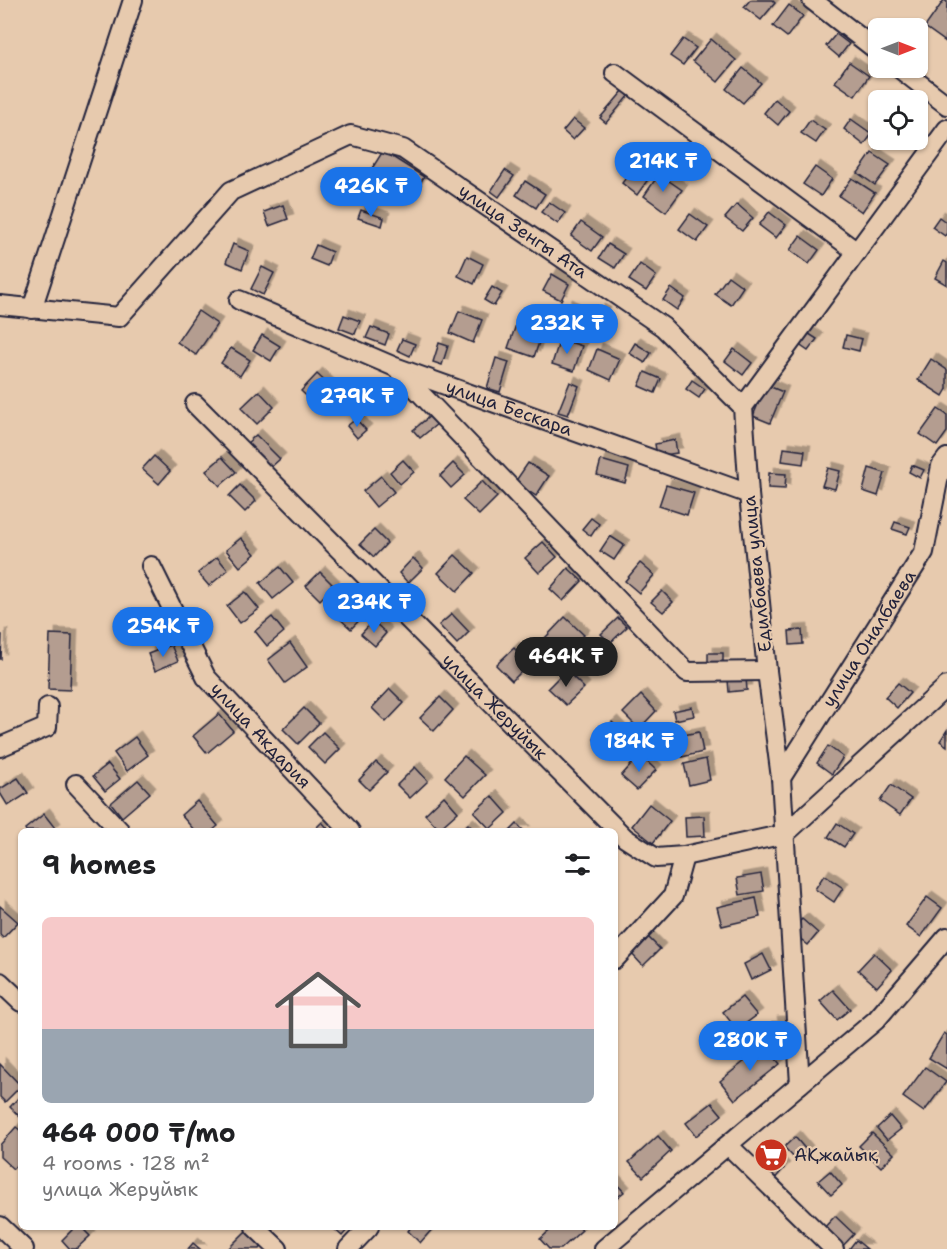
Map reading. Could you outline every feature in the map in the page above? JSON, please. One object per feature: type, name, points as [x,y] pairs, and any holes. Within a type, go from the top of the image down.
[{"type":"street","points":[[0,305],[32,309],[133,0]]},
{"type":"street","points":[[812,0],[868,43]]},
{"type":"street","points":[[615,73],[857,252]]},
{"type":"street","points":[[912,78],[947,105]]},
{"type":"street","points":[[743,406],[947,129]]},
{"type":"street","name":"улица Зенгы Ата","points":[[32,309],[119,317],[231,191],[351,135],[403,148],[663,327],[743,406]]},
{"type":"street","name":"улица Бескара","points":[[239,300],[395,367],[749,494]]},
{"type":"street","points":[[395,367],[687,672],[767,671]]},
{"type":"street","name":"улица Жеруйык","points":[[195,404],[615,828]]},
{"type":"street","name":"Едилбаева улица","points":[[743,406],[749,494],[767,671],[781,778],[800,1084]]},
{"type":"street","name":"улица Оналбаева","points":[[781,778],[924,552],[941,466],[947,458]]},
{"type":"street","name":"улица Акдария","points":[[150,566],[206,677],[347,828]]},
{"type":"street","points":[[785,834],[947,686]]},
{"type":"street","points":[[0,747],[47,727],[48,707]]},
{"type":"street","points":[[76,784],[117,828]]},
{"type":"street","name":"улица Жеруйык","points":[[618,831],[656,858],[684,856],[785,834]]},
{"type":"street","points":[[618,956],[673,896],[684,856]]},
{"type":"street","points":[[604,1249],[876,1020],[947,938]]},
{"type":"street","points":[[0,982],[18,999]]},
{"type":"street","points":[[728,1145],[834,1249]]},
{"type":"street","points":[[0,1226],[24,1249]]},
{"type":"street","points":[[258,1230],[278,1249]]},
{"type":"street","points":[[348,1249],[366,1230]]},
{"type":"building","points":[[750,0],[772,0],[775,3],[761,20],[744,7]]},
{"type":"building","points":[[944,0],[947,2],[946,42],[928,29],[928,23]]},
{"type":"building","points":[[789,5],[803,16],[787,37],[773,26]]},
{"type":"building","points":[[836,34],[849,44],[839,57],[826,46]]},
{"type":"building","points":[[683,39],[696,48],[683,65],[670,56]]},
{"type":"building","points":[[711,39],[736,60],[718,82],[693,61]]},
{"type":"building","points":[[849,62],[868,75],[855,96],[835,82]]},
{"type":"building","points":[[743,68],[761,83],[743,103],[726,89]]},
{"type":"building","points":[[623,91],[629,95],[606,123],[600,118]]},
{"type":"building","points":[[775,99],[789,111],[778,125],[764,113]]},
{"type":"building","points":[[573,119],[584,128],[573,140],[563,131]]},
{"type":"building","points":[[851,119],[868,131],[868,140],[864,145],[844,129]]},
{"type":"building","points":[[810,120],[825,130],[816,143],[801,133]]},
{"type":"building","points":[[383,151],[424,177],[412,196],[371,170]]},
{"type":"building","points":[[872,153],[890,165],[875,185],[858,173]]},
{"type":"building","points":[[634,167],[649,178],[637,195],[622,183]]},
{"type":"building","points":[[815,167],[832,179],[821,196],[803,184]]},
{"type":"building","points":[[505,170],[514,176],[499,197],[491,191]]},
{"type":"building","points":[[659,174],[682,190],[666,212],[644,196]]},
{"type":"building","points":[[852,178],[875,193],[862,212],[839,196]]},
{"type":"building","points":[[525,181],[545,194],[536,208],[516,195]]},
{"type":"building","points":[[549,202],[565,213],[558,224],[541,212]]},
{"type":"building","points":[[737,204],[753,218],[742,231],[725,218]]},
{"type":"building","points":[[283,205],[288,219],[269,226],[264,212]]},
{"type":"building","points":[[361,210],[384,218],[382,226],[358,218]]},
{"type":"building","points":[[769,212],[786,225],[776,238],[759,225]]},
{"type":"building","points":[[690,214],[708,227],[697,242],[679,229]]},
{"type":"building","points":[[939,217],[947,223],[945,236],[932,227]]},
{"type":"building","points":[[581,222],[602,237],[592,251],[571,236]]},
{"type":"building","points":[[800,236],[819,250],[809,264],[790,250]]},
{"type":"building","points":[[233,244],[249,251],[242,269],[226,262]]},
{"type":"building","points":[[608,244],[624,254],[615,268],[599,258]]},
{"type":"building","points":[[316,245],[332,252],[327,266],[310,259]]},
{"type":"building","points":[[467,256],[483,264],[474,284],[458,276]]},
{"type":"building","points":[[944,261],[947,263],[947,285],[935,278]]},
{"type":"building","points":[[640,264],[656,276],[646,291],[629,280]]},
{"type":"building","points":[[262,267],[274,273],[263,295],[251,289]]},
{"type":"building","points":[[552,274],[569,284],[561,300],[543,291]]},
{"type":"building","points":[[728,276],[743,287],[731,305],[715,294]]},
{"type":"building","points":[[492,287],[502,293],[494,306],[484,300]]},
{"type":"building","points":[[671,288],[685,298],[677,310],[663,300]]},
{"type":"building","points":[[567,305],[584,315],[576,331],[558,322]]},
{"type":"building","points":[[599,310],[605,313],[596,329],[590,326]]},
{"type":"building","points":[[198,311],[217,324],[196,355],[177,342]]},
{"type":"building","points":[[459,311],[482,320],[473,343],[450,333]]},
{"type":"building","points":[[344,315],[360,321],[355,334],[339,328]]},
{"type":"building","points":[[518,319],[544,328],[534,357],[508,348]]},
{"type":"building","points":[[371,327],[389,334],[385,345],[366,338]]},
{"type":"building","points":[[806,332],[817,339],[808,351],[798,344]]},
{"type":"building","points":[[262,335],[280,346],[271,361],[253,350]]},
{"type":"building","points":[[846,335],[862,339],[859,351],[843,347]]},
{"type":"building","points":[[402,339],[415,344],[410,356],[397,350]]},
{"type":"building","points":[[560,339],[582,346],[574,371],[552,364]]},
{"type":"building","points":[[439,343],[448,346],[442,365],[433,362]]},
{"type":"building","points":[[635,343],[651,353],[645,363],[629,353]]},
{"type":"building","points":[[231,348],[250,360],[240,376],[221,363]]},
{"type":"building","points":[[597,349],[620,359],[611,380],[589,370]]},
{"type":"building","points":[[734,349],[752,363],[743,375],[725,361]]},
{"type":"building","points":[[496,358],[509,362],[500,392],[487,388]]},
{"type":"building","points":[[931,359],[947,370],[947,389],[943,396],[918,380]]},
{"type":"building","points":[[645,372],[661,379],[655,393],[639,386]]},
{"type":"building","points":[[317,374],[333,389],[317,406],[301,391]]},
{"type":"building","points":[[692,380],[705,389],[699,398],[686,389]]},
{"type":"building","points":[[570,382],[579,386],[568,415],[558,412]]},
{"type":"building","points":[[766,385],[783,392],[770,423],[753,416]]},
{"type":"building","points":[[259,391],[274,407],[257,424],[241,408]]},
{"type":"building","points":[[938,409],[947,415],[947,432],[937,446],[920,434]]},
{"type":"building","points":[[430,416],[437,424],[420,438],[413,430]]},
{"type":"building","points":[[356,419],[366,430],[357,438],[347,426]]},
{"type":"building","points":[[256,435],[280,459],[270,468],[246,444]]},
{"type":"building","points":[[675,440],[677,453],[657,456],[655,444]]},
{"type":"building","points":[[784,448],[805,451],[803,464],[782,461]]},
{"type":"building","points":[[154,456],[170,471],[159,484],[142,469]]},
{"type":"building","points":[[222,457],[236,472],[220,486],[206,471]]},
{"type":"building","points":[[403,460],[414,472],[400,484],[390,472]]},
{"type":"building","points":[[601,460],[629,468],[625,483],[597,475]]},
{"type":"building","points":[[453,463],[465,475],[451,488],[440,476]]},
{"type":"building","points":[[528,463],[549,476],[536,496],[515,482]]},
{"type":"building","points":[[912,465],[924,470],[920,478],[909,472]]},
{"type":"building","points":[[828,468],[840,471],[835,489],[822,486]]},
{"type":"building","points":[[869,468],[885,473],[878,496],[863,491]]},
{"type":"building","points":[[769,473],[786,474],[785,489],[768,488]]},
{"type":"building","points":[[381,476],[394,492],[376,507],[363,491]]},
{"type":"building","points":[[482,481],[497,497],[479,515],[463,500]]},
{"type":"building","points":[[240,485],[256,501],[245,512],[229,496]]},
{"type":"building","points":[[666,485],[694,493],[687,515],[659,506]]},
{"type":"building","points":[[591,518],[599,524],[591,536],[582,529]]},
{"type":"building","points":[[895,522],[910,527],[907,534],[892,529]]},
{"type":"building","points":[[374,530],[387,543],[374,557],[360,544]]},
{"type":"building","points":[[610,536],[624,545],[614,560],[600,551]]},
{"type":"building","points":[[241,538],[255,554],[240,567],[226,550]]},
{"type":"building","points":[[543,542],[557,557],[539,573],[525,558]]},
{"type":"building","points":[[455,555],[474,573],[457,591],[438,573]]},
{"type":"building","points":[[217,557],[228,570],[209,586],[198,573]]},
{"type":"building","points":[[413,558],[423,568],[408,583],[399,573]]},
{"type":"building","points":[[640,563],[654,575],[639,593],[625,581]]},
{"type":"building","points":[[280,567],[293,583],[273,599],[260,583]]},
{"type":"building","points":[[568,568],[582,581],[563,601],[550,589]]},
{"type":"building","points":[[320,572],[334,586],[320,600],[306,586]]},
{"type":"building","points":[[662,591],[673,602],[663,612],[651,602]]},
{"type":"building","points":[[245,592],[259,609],[240,623],[227,606]]},
{"type":"building","points":[[354,600],[367,612],[351,629],[338,617]]},
{"type":"building","points":[[452,614],[469,632],[457,644],[439,625]]},
{"type":"building","points":[[272,617],[284,632],[267,646],[255,631]]},
{"type":"building","points":[[565,617],[584,635],[564,656],[545,638]]},
{"type":"building","points":[[618,618],[627,627],[610,643],[601,634]]},
{"type":"building","points":[[373,621],[386,633],[375,646],[361,634]]},
{"type":"building","points":[[802,630],[803,644],[790,645],[789,631]]},
{"type":"building","points":[[50,634],[72,635],[70,690],[48,689]]},
{"type":"building","points":[[0,635],[2,635],[1,659],[0,659]]},
{"type":"building","points":[[290,643],[307,667],[285,683],[268,660]]},
{"type":"building","points":[[171,645],[178,661],[155,671],[148,654]]},
{"type":"building","points":[[514,648],[529,664],[512,681],[496,665]]},
{"type":"building","points":[[708,653],[723,653],[723,663],[708,664]]},
{"type":"building","points":[[566,670],[584,688],[566,705],[548,688]]},
{"type":"building","points":[[746,678],[747,690],[729,692],[728,680]]},
{"type":"building","points":[[898,683],[910,693],[897,708],[885,697]]},
{"type":"building","points":[[390,689],[404,703],[386,722],[372,708]]},
{"type":"building","points":[[641,695],[656,711],[639,729],[623,713]]},
{"type":"building","points":[[440,697],[453,710],[434,731],[420,718]]},
{"type":"building","points":[[692,707],[694,716],[675,720],[673,711]]},
{"type":"building","points":[[304,708],[319,723],[298,744],[283,729]]},
{"type":"building","points":[[219,714],[233,731],[207,753],[193,736]]},
{"type":"building","points":[[612,722],[629,740],[611,757],[594,739]]},
{"type":"building","points":[[947,730],[947,746],[940,741]]},
{"type":"building","points":[[323,732],[340,749],[325,764],[308,747]]},
{"type":"building","points":[[699,732],[703,752],[682,757],[678,736]]},
{"type":"building","points":[[135,737],[148,755],[127,771],[114,753]]},
{"type":"building","points":[[828,746],[843,757],[832,774],[817,763]]},
{"type":"building","points":[[640,755],[656,770],[637,790],[621,776]]},
{"type":"building","points":[[464,756],[485,775],[465,796],[445,777]]},
{"type":"building","points":[[706,759],[710,780],[689,785],[684,764]]},
{"type":"building","points":[[376,762],[387,772],[369,790],[359,780]]},
{"type":"building","points":[[108,764],[120,779],[105,791],[93,776]]},
{"type":"building","points":[[415,767],[428,781],[410,798],[397,785]]},
{"type":"building","points":[[18,778],[28,793],[8,806],[0,789]]},
{"type":"building","points":[[138,780],[150,793],[122,817],[111,803]]},
{"type":"building","points":[[891,785],[911,799],[900,815],[880,801]]},
{"type":"building","points":[[444,796],[458,812],[440,828],[425,814]]},
{"type":"building","points":[[492,796],[507,813],[489,828],[474,812]]},
{"type":"building","points":[[197,801],[218,826],[216,828],[192,828],[181,815]]},
{"type":"building","points":[[649,804],[670,821],[653,843],[632,826]]},
{"type":"building","points":[[44,814],[55,828],[26,828]]},
{"type":"building","points":[[704,816],[705,836],[686,837],[685,817]]},
{"type":"building","points":[[322,822],[327,828],[316,828]]},
{"type":"building","points":[[837,823],[853,834],[844,847],[828,837]]},
{"type":"building","points":[[761,874],[764,891],[740,895],[737,878]]},
{"type":"building","points":[[824,875],[843,888],[834,902],[815,889]]},
{"type":"building","points":[[927,897],[942,908],[921,937],[906,926]]},
{"type":"building","points":[[756,898],[760,917],[722,926],[717,907]]},
{"type":"building","points":[[0,906],[18,922],[3,938],[0,935]]},
{"type":"building","points":[[802,919],[818,933],[808,945],[791,931]]},
{"type":"building","points":[[647,936],[660,949],[643,966],[630,952]]},
{"type":"building","points":[[874,953],[892,970],[877,987],[858,970]]},
{"type":"building","points":[[763,954],[771,970],[751,980],[744,964]]},
{"type":"building","points":[[833,990],[850,1009],[837,1020],[820,1001]]},
{"type":"building","points":[[742,997],[757,1015],[737,1030],[723,1012]]},
{"type":"building","points":[[772,1022],[781,1022],[785,1055],[776,1056]]},
{"type":"building","points":[[944,1033],[947,1035],[947,1069],[929,1058]]},
{"type":"building","points":[[765,1045],[780,1064],[735,1100],[720,1081]]},
{"type":"building","points":[[0,1064],[18,1083],[18,1089],[5,1102],[0,1097]]},
{"type":"building","points":[[925,1067],[946,1082],[924,1112],[903,1097]]},
{"type":"building","points":[[18,1098],[18,1115],[10,1107]]},
{"type":"building","points":[[712,1103],[722,1115],[696,1136],[686,1123]]},
{"type":"building","points":[[890,1116],[901,1129],[887,1140],[877,1128]]},
{"type":"building","points":[[16,1127],[18,1129],[18,1163],[13,1169],[0,1157],[0,1145]]},
{"type":"building","points":[[872,1133],[894,1154],[881,1167],[859,1146]]},
{"type":"building","points":[[658,1136],[671,1151],[643,1177],[629,1162]]},
{"type":"building","points":[[795,1137],[807,1151],[796,1160],[784,1147]]},
{"type":"building","points":[[773,1158],[784,1168],[773,1181],[762,1171]]},
{"type":"building","points":[[830,1171],[842,1185],[831,1195],[818,1181]]},
{"type":"building","points":[[618,1185],[624,1192],[618,1197]]},
{"type":"building","points":[[835,1216],[854,1234],[841,1248],[822,1230]]},
{"type":"building","points":[[72,1230],[84,1230],[90,1236],[76,1249],[70,1249],[62,1240]]},
{"type":"building","points":[[335,1230],[347,1230],[342,1236]]},
{"type":"building","points":[[409,1230],[431,1230],[420,1243]]},
{"type":"building","points":[[550,1230],[582,1230],[561,1249],[549,1249],[540,1239]]},
{"type":"building","points":[[246,1231],[262,1246],[260,1249],[228,1249]]},
{"type":"building","points":[[856,1240],[867,1249],[849,1249]]},
{"type":"building","points":[[193,1243],[200,1249],[188,1249]]},
{"type":"place","name":"АҚжайық","points":[[771,1155]]}]
